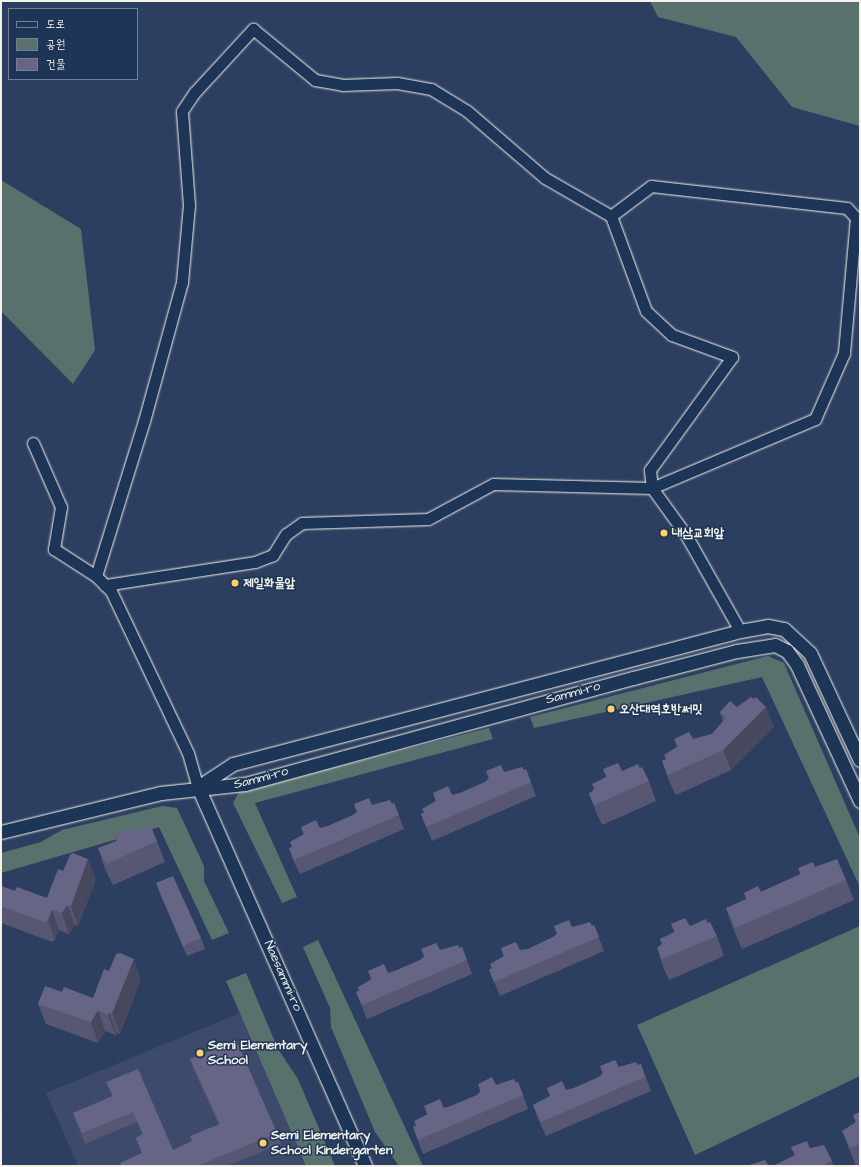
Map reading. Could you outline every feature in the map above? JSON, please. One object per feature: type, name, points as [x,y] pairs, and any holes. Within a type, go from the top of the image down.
[{"type":"street","points":[[96,576],[144,421],[182,282],[189,205],[182,111],[195,92],[253,29],[315,80],[342,85],[397,83],[431,89],[467,111],[545,178],[611,216],[646,311],[672,334],[732,357],[650,470],[652,488],[686,535],[740,631]]},
{"type":"street","points":[[105,585],[255,562],[273,555],[286,534],[302,523],[428,519],[493,484],[652,488],[815,419],[844,353],[856,218],[847,208],[650,186],[611,216]]},
{"type":"street","points":[[33,443],[61,507],[54,549],[96,576],[111,591],[188,753],[198,787]]},
{"type":"street","name":"Sammi-ro","points":[[198,787],[233,764],[740,631],[768,626],[784,629],[798,640],[810,653],[860,760]]},
{"type":"street","name":"Sammi-ro","points":[[1,832],[161,793],[198,787],[229,787],[245,784],[632,678],[737,651],[775,646],[788,651],[797,666],[860,801]]},
{"type":"street","name":"Naesammi-ro","points":[[198,787],[366,1166]]},
{"type":"shaded area","name":"Semi Elementary School","points":[[240,1013],[306,1166],[78,1166],[46,1093]]},
{"type":"green space","points":[[650,1],[860,1],[860,126],[792,107],[736,37],[658,17]]},
{"type":"green space","points":[[1,180],[81,229],[95,350],[73,384],[1,311]]},
{"type":"green space","points":[[768,656],[784,663],[860,838],[860,887],[762,677],[534,728],[530,717]]},
{"type":"green space","points":[[489,728],[493,739],[255,803],[297,897],[282,903],[233,803],[239,792]]},
{"type":"green space","points":[[162,806],[177,808],[204,866],[204,881],[229,933],[212,940],[159,827],[1,873],[1,853],[41,842],[62,830]]},
{"type":"green space","points":[[860,926],[860,1076],[695,1155],[637,1025]]},
{"type":"green space","points":[[318,940],[423,1166],[399,1166],[375,1132],[331,1027],[330,1008],[303,947]]},
{"type":"green space","points":[[246,973],[278,1049],[298,1079],[335,1166],[306,1166],[226,981]]},
{"type":"building","points":[[751,697],[754,699],[756,697],[766,707],[723,750],[668,775],[662,761],[666,759],[664,755],[678,746],[674,739],[689,732],[693,739],[712,734],[726,718],[720,712],[730,701],[737,707]]},
{"type":"building","points":[[618,763],[622,771],[638,764],[640,768],[642,767],[649,781],[594,805],[589,794],[595,789],[592,784],[607,777],[603,769]]},
{"type":"building","points":[[501,765],[504,772],[522,767],[524,770],[526,769],[531,782],[426,827],[421,814],[424,813],[422,809],[436,801],[433,793],[448,786],[452,795],[460,793],[485,782],[489,778],[486,771]]},
{"type":"building","points":[[369,798],[372,805],[390,800],[392,804],[394,803],[399,815],[294,860],[289,848],[292,847],[290,842],[304,834],[301,827],[316,820],[320,828],[328,826],[353,815],[357,812],[354,804]]},
{"type":"building","points":[[151,826],[157,841],[106,864],[98,848],[117,841],[114,835],[131,827],[134,833]]},
{"type":"building","points":[[73,853],[88,859],[71,906],[67,905],[62,913],[52,910],[48,920],[44,922],[1,906],[1,886],[15,891],[17,887],[47,898],[58,869],[63,871],[70,855]]},
{"type":"building","points":[[837,859],[846,880],[735,928],[726,908],[747,899],[744,893],[758,886],[761,892],[801,874],[798,868],[813,862],[815,867]]},
{"type":"building","points":[[173,876],[201,938],[183,946],[156,883]]},
{"type":"building","points":[[685,918],[690,926],[706,919],[707,923],[710,922],[717,936],[662,959],[657,948],[662,944],[660,939],[675,932],[671,924]]},
{"type":"building","points":[[569,920],[572,927],[590,922],[592,926],[594,925],[599,937],[494,982],[489,970],[492,968],[490,964],[504,956],[501,948],[516,942],[520,950],[528,949],[553,937],[557,934],[554,926]]},
{"type":"building","points":[[436,943],[440,950],[458,945],[459,948],[462,947],[467,960],[362,1005],[356,992],[359,991],[358,987],[372,979],[368,971],[384,964],[388,973],[395,971],[420,960],[425,956],[421,949]]},
{"type":"building","points":[[120,953],[134,959],[112,1013],[109,1012],[108,1015],[98,1010],[91,1022],[38,1004],[45,986],[62,992],[64,987],[93,998],[104,969],[109,971],[116,954]]},
{"type":"building","points":[[236,1040],[277,1133],[197,1166],[122,1166],[120,1163],[142,1153],[136,1138],[143,1134],[133,1112],[82,1133],[73,1113],[113,1096],[106,1082],[138,1069],[173,1150],[192,1141],[190,1136],[220,1124],[190,1059]]},
{"type":"building","points":[[615,1060],[619,1067],[636,1062],[638,1065],[641,1064],[645,1077],[541,1122],[533,1105],[550,1096],[547,1088],[562,1081],[566,1090],[574,1088],[599,1077],[603,1073],[600,1066]]},
{"type":"building","points":[[492,1077],[496,1085],[514,1079],[516,1083],[518,1082],[523,1095],[418,1140],[413,1127],[416,1126],[414,1121],[428,1114],[424,1106],[440,1099],[444,1108],[477,1095],[481,1091],[478,1084]]},
{"type":"building","points":[[860,1112],[860,1144],[850,1148],[842,1131],[856,1122],[853,1115]]},
{"type":"building","points":[[807,1141],[810,1148],[824,1145],[832,1161],[821,1166],[773,1166],[795,1155],[791,1147]]},
{"type":"building","points":[[765,1160],[769,1166],[750,1165]]},
{"type":"place","name":"내삼교회앞","points":[[664,533]]},
{"type":"place","name":"제일화물앞","points":[[235,583]]},
{"type":"place","name":"오산대역호반써밋","points":[[611,709]]},
{"type":"place","name":"Semi Elementary School","points":[[200,1053]]},
{"type":"place","name":"Semi Elementary School Kindergarten","points":[[263,1143]]}]
